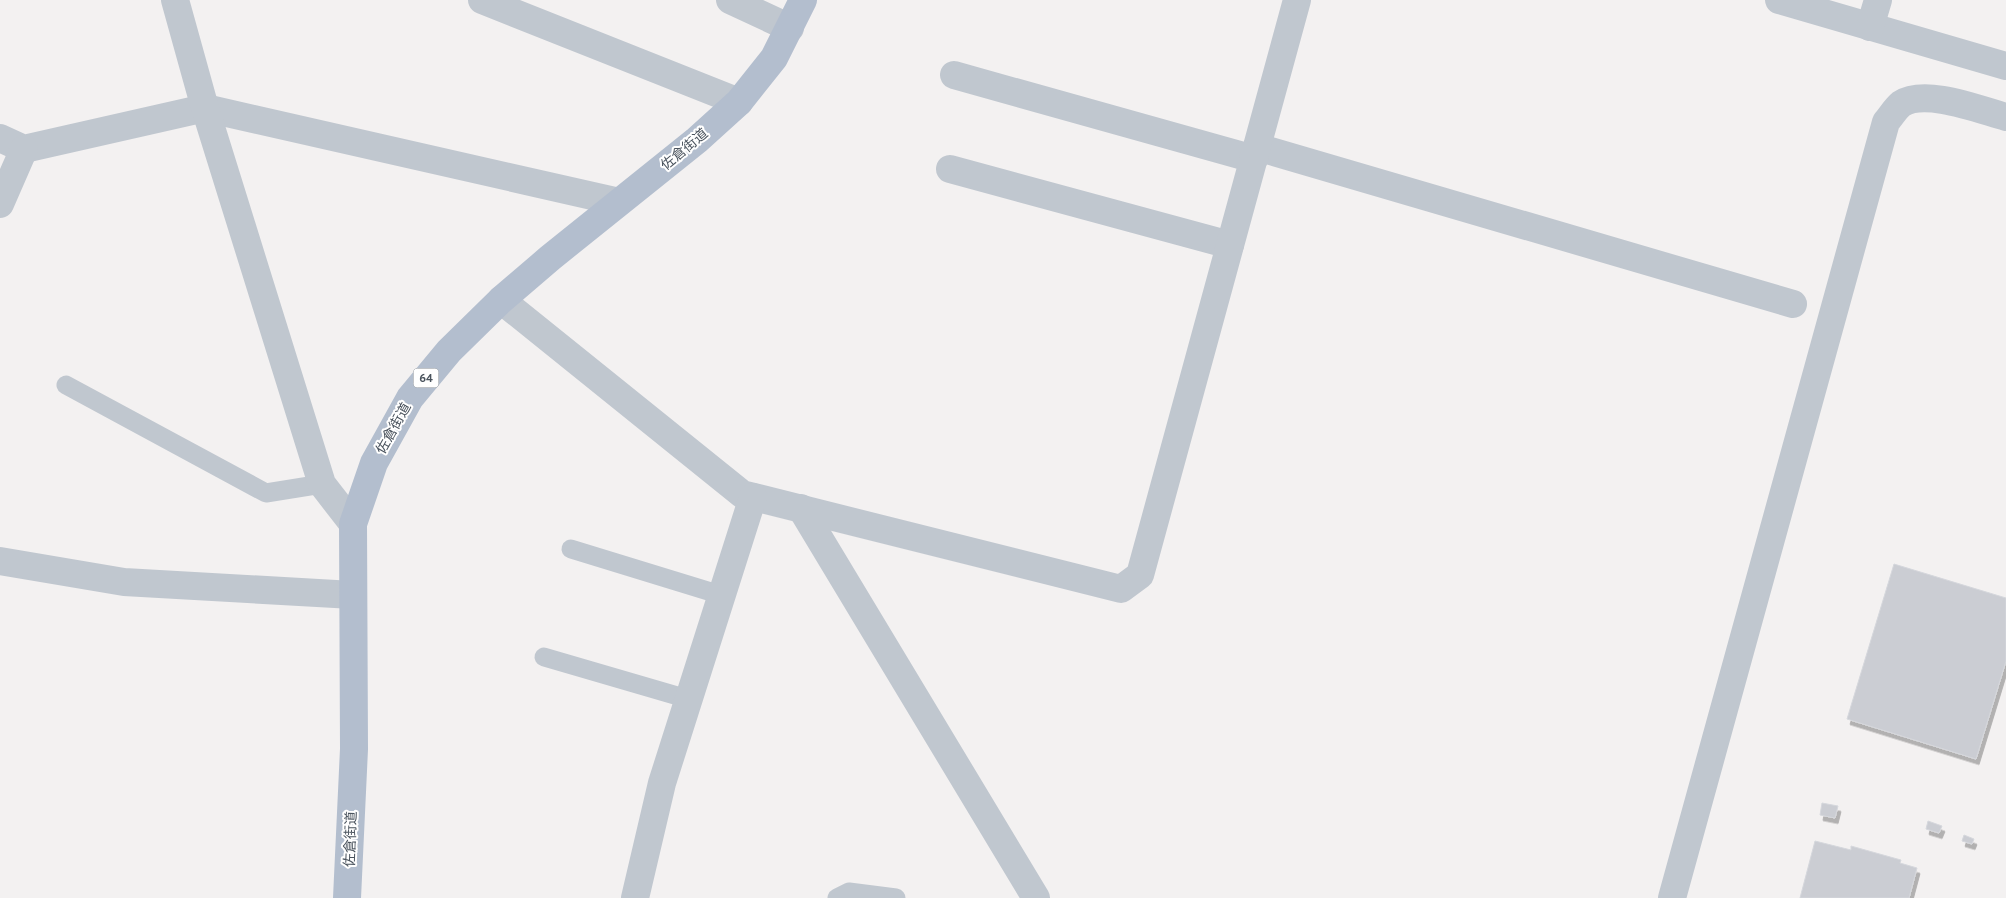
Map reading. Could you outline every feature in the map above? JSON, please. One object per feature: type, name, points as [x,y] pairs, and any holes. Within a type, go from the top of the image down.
[{"type":"main road","name":"佐倉街道","points":[[347,898],[354,749],[353,524],[374,463],[410,398],[449,351],[502,300],[619,202],[697,140],[739,102],[774,58],[803,0]]},
{"type":"street","points":[[175,0],[205,108],[322,484],[353,524]]},
{"type":"street","points":[[482,0],[739,102]]},
{"type":"street","points":[[730,0],[790,28]]},
{"type":"street","points":[[502,300],[742,494],[1121,589],[1140,575],[1297,0]]},
{"type":"street","points":[[1779,0],[2006,66]]},
{"type":"street","points":[[1870,27],[1878,0]]},
{"type":"street","points":[[954,75],[1255,153],[1793,304]]},
{"type":"street","points":[[1672,898],[1886,122],[1901,104],[1921,98],[1943,99],[2006,117]]},
{"type":"street","points":[[0,204],[12,143],[205,108],[619,202]]},
{"type":"street","points":[[950,169],[1230,245]]},
{"type":"street","points":[[635,898],[662,783],[753,497]]},
{"type":"street","points":[[801,508],[1036,898]]},
{"type":"street","points":[[0,561],[124,582],[353,595]]},
{"type":"lane","points":[[66,385],[266,493],[322,484]]},
{"type":"lane","points":[[571,549],[721,595]]},
{"type":"lane","points":[[544,657],[688,699]]},
{"type":"lane","points":[[837,898],[849,892],[896,898]]},
{"type":"building","points":[[1894,564],[2006,598],[2006,661],[1976,759],[1847,719]]},
{"type":"building","points":[[1822,803],[1838,806],[1835,818],[1820,815]]},
{"type":"building","points":[[1928,821],[1942,826],[1939,833],[1926,829]]},
{"type":"building","points":[[1964,835],[1974,839],[1972,844],[1962,841]]},
{"type":"building","points":[[1815,841],[1851,850],[1851,846],[1901,860],[1900,863],[1917,868],[1909,898],[1800,898]]}]
